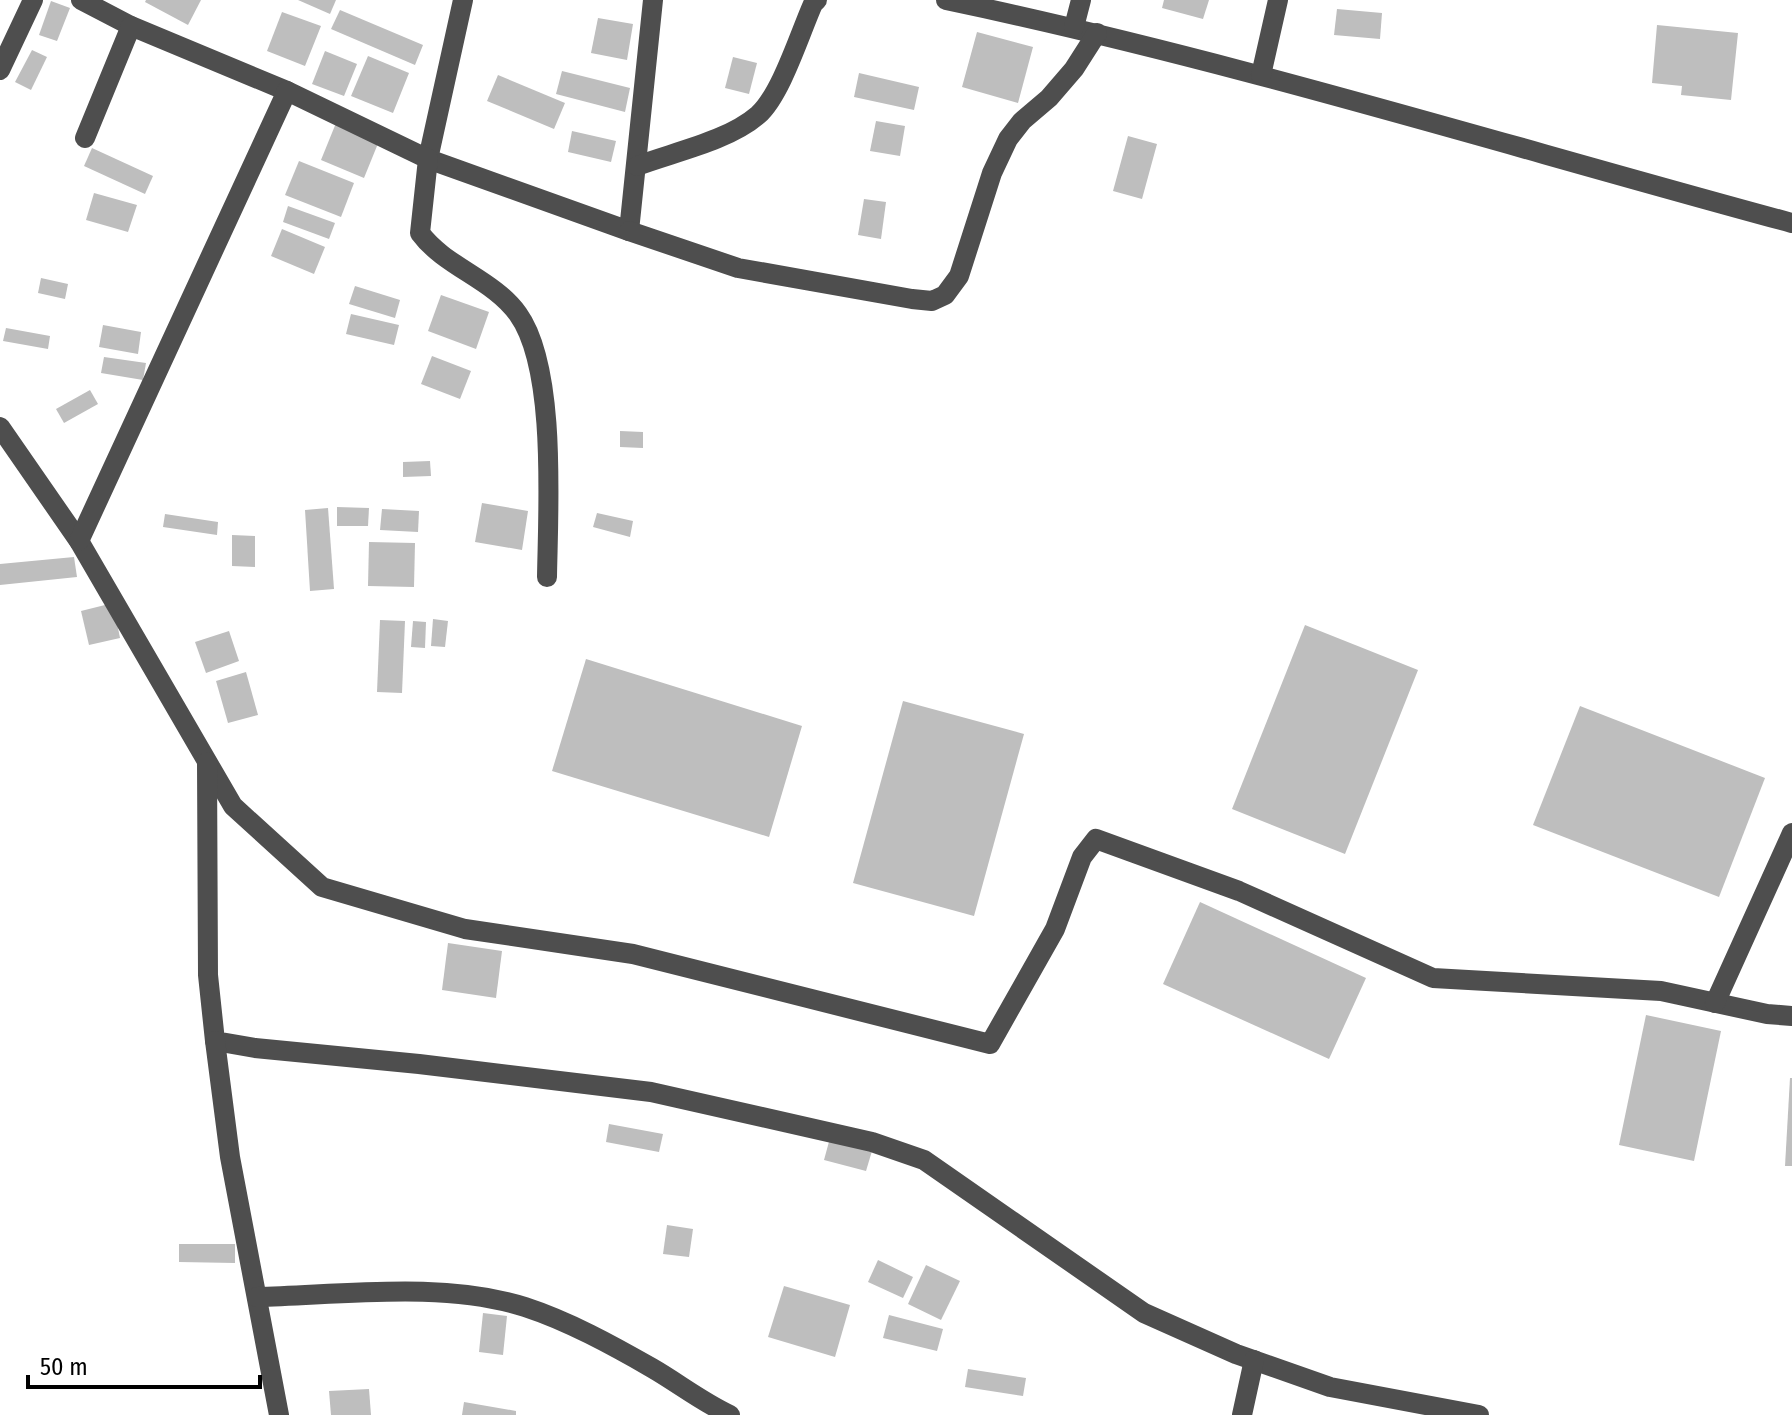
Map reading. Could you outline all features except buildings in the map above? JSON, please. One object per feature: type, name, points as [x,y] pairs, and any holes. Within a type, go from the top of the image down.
[{"type":"street","points":[[0,70],[33,0]]},
{"type":"street","points":[[81,0],[131,26],[287,91],[428,159],[629,231],[738,268],[932,301],[945,295],[959,276],[992,173],[1008,139],[1074,69],[1097,33]]},
{"type":"street","points":[[463,0],[428,159],[420,233],[431,247],[491,288],[518,313],[533,345],[541,378],[548,462],[547,577]]},
{"type":"street","points":[[629,231],[653,0]]},
{"type":"street","points":[[637,166],[737,130],[760,114],[775,92],[817,0]]},
{"type":"street","points":[[946,0],[1074,27],[1261,75],[1792,223]]},
{"type":"street","points":[[1074,27],[1081,0]]},
{"type":"street","points":[[1261,75],[1278,0]]},
{"type":"street","points":[[85,138],[131,26]]},
{"type":"street","points":[[79,541],[287,91]]},
{"type":"street","points":[[0,427],[79,541],[233,806],[322,887],[465,929],[633,954],[990,1044],[1055,929],[1082,857],[1096,839],[1239,891],[1433,978],[1661,991],[1792,1016]]},
{"type":"street","points":[[207,761],[208,975],[215,1041],[230,1157],[279,1415]]},
{"type":"street","points":[[1715,1003],[1792,833]]},
{"type":"street","points":[[215,1041],[651,1092],[872,1142],[924,1160],[1144,1313],[1254,1360],[1330,1387],[1479,1415]]},
{"type":"street","points":[[257,1297],[430,1292],[479,1296],[525,1307],[652,1368],[730,1415]]},
{"type":"street","points":[[1242,1415],[1254,1360]]}]
